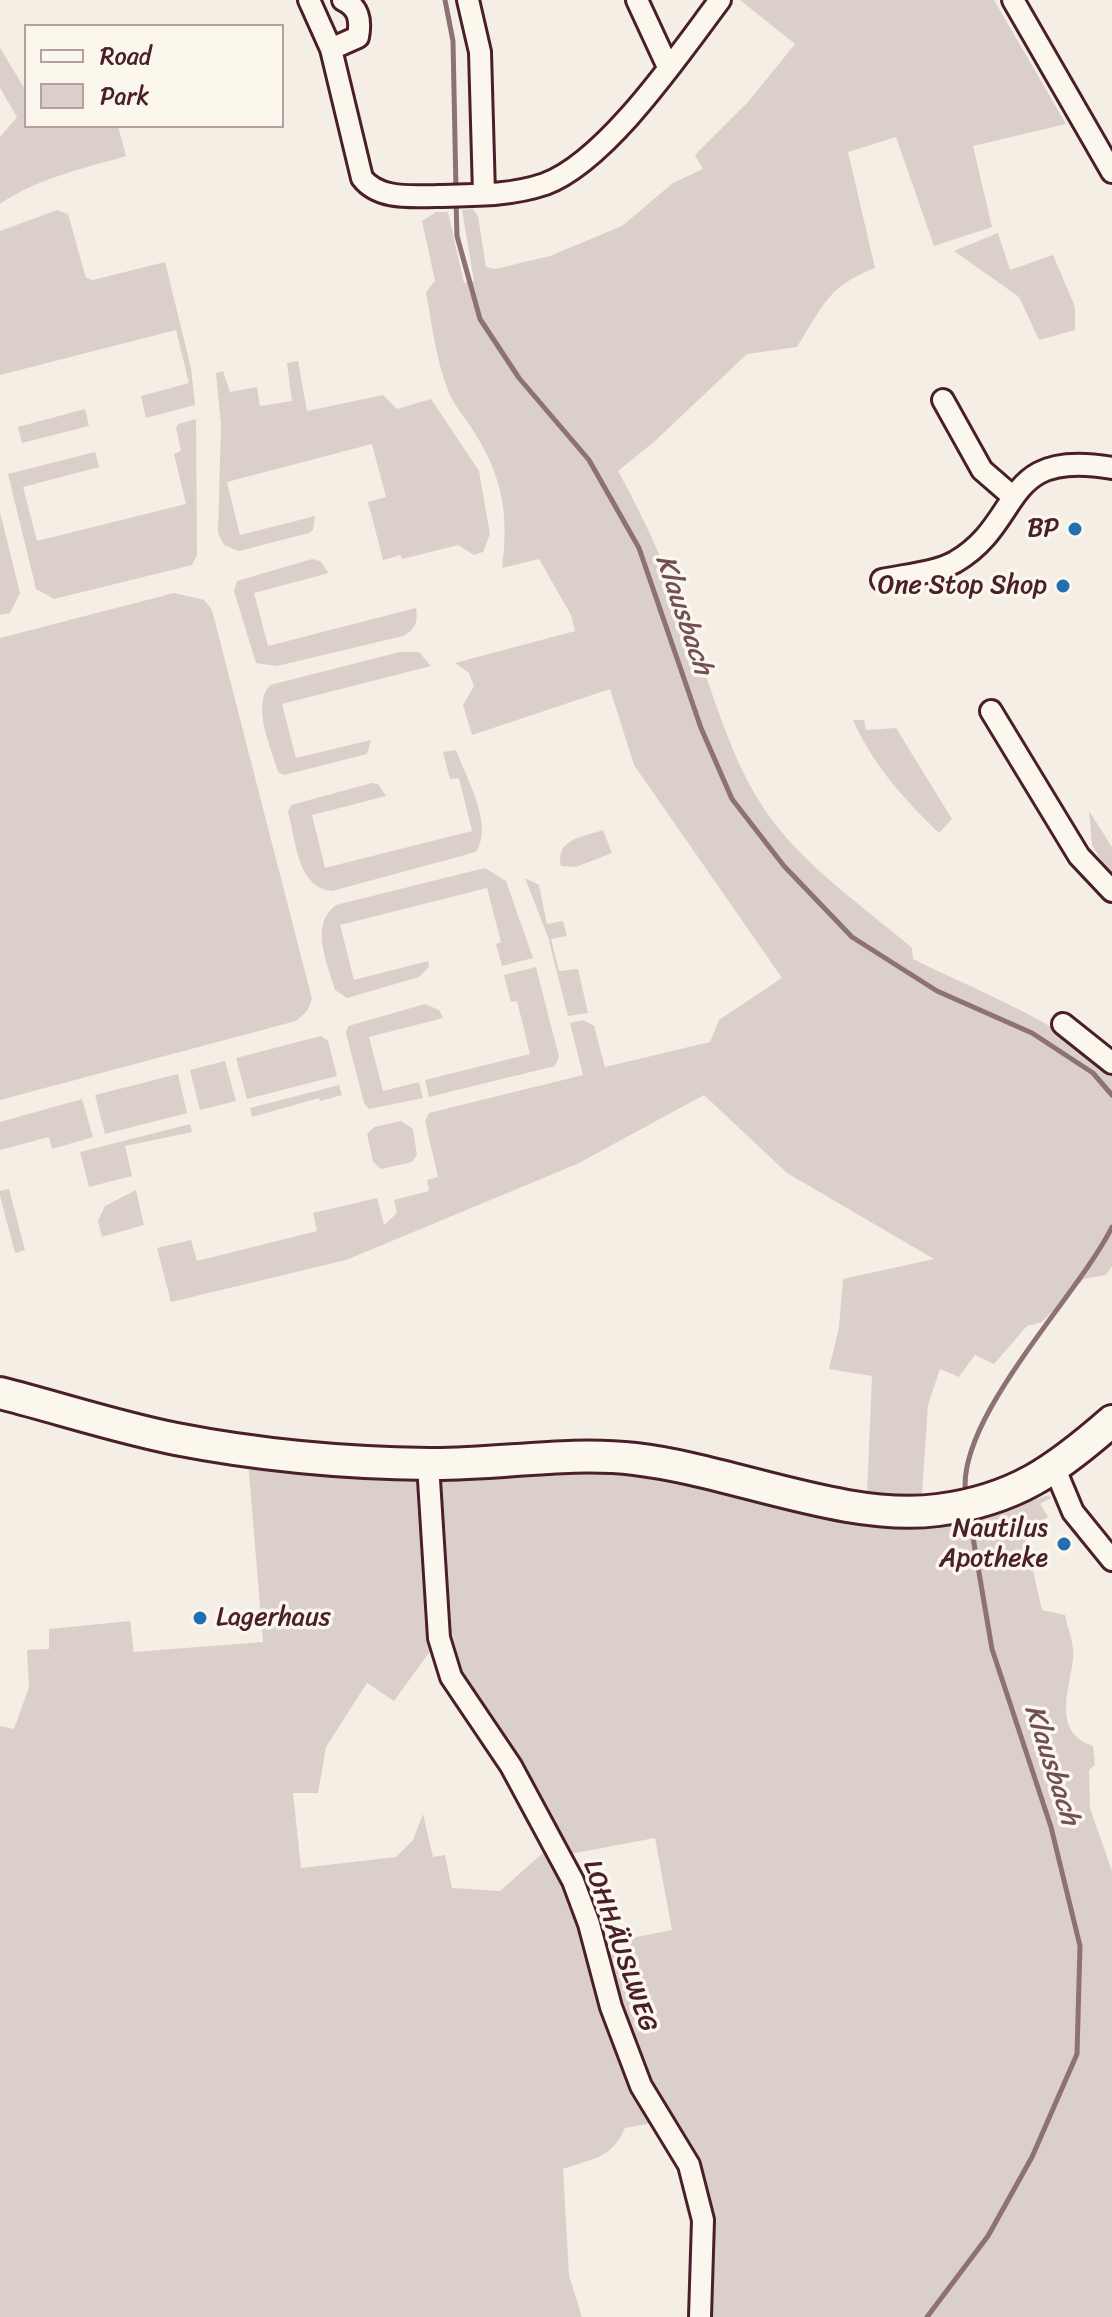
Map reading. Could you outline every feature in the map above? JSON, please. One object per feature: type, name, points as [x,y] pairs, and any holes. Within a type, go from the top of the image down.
[{"type":"main road","points":[[0,1393],[107,1423],[215,1445],[345,1460],[428,1464],[630,1458],[731,1476],[854,1508],[935,1511],[1002,1495],[1055,1469],[1112,1421]]},
{"type":"street","points":[[309,0],[331,49],[362,178],[377,191],[424,196],[531,188],[569,170],[631,112],[720,0]]},
{"type":"street","points":[[331,49],[358,37],[361,24],[357,13],[351,4],[343,0]]},
{"type":"street","points":[[468,0],[480,52],[481,194]]},
{"type":"street","points":[[637,0],[668,67]]},
{"type":"street","points":[[1013,0],[1112,172]]},
{"type":"street","points":[[943,400],[982,470],[1012,496]]},
{"type":"street","points":[[882,580],[953,563],[978,545],[1012,496],[1031,475],[1076,463],[1112,468]]},
{"type":"street","points":[[991,711],[1079,856],[1112,891]]},
{"type":"street","points":[[1063,1024],[1112,1063]]},
{"type":"street","name":"LOHHÄUSLWEG","points":[[428,1464],[439,1638],[445,1665],[511,1766],[573,1881],[589,1924],[611,2007],[641,2086],[689,2165],[698,2188],[703,2220],[700,2317]]},
{"type":"street","points":[[1055,1469],[1073,1512],[1112,1560]]},
{"type":"green space","points":[[740,0],[994,0],[1066,124],[973,146],[992,227],[934,246],[896,137],[848,152],[875,268],[836,290],[797,347],[747,354],[655,441],[618,471],[668,574],[737,758],[771,819],[807,860],[912,948],[913,959],[1042,1022],[1112,1071],[1112,1266],[1106,1275],[1084,1279],[1042,1322],[1027,1326],[994,1364],[975,1355],[959,1377],[940,1369],[928,1405],[922,1494],[867,1494],[872,1376],[829,1369],[839,1327],[843,1279],[934,1259],[787,1173],[704,1095],[577,1164],[346,1260],[171,1302],[157,1248],[191,1240],[197,1261],[317,1231],[313,1213],[377,1198],[384,1225],[397,1213],[394,1200],[429,1191],[427,1180],[438,1177],[425,1121],[429,1113],[583,1075],[570,1023],[583,1020],[594,1026],[605,1067],[710,1042],[719,1020],[782,978],[634,765],[610,689],[472,735],[463,705],[474,686],[469,673],[455,663],[575,631],[571,615],[539,559],[502,568],[505,531],[502,497],[492,465],[450,396],[440,367],[426,292],[435,281],[422,221],[436,212],[448,212],[464,283],[474,281],[462,210],[473,209],[478,216],[486,267],[495,269],[550,256],[622,226],[673,183],[703,169],[695,155],[748,102],[795,44]]},
{"type":"green space","points":[[0,48],[24,88],[24,128],[119,128],[126,156],[45,181],[0,204],[0,137],[17,117],[0,88]]},
{"type":"green space","points":[[57,210],[68,214],[86,278],[93,280],[165,262],[191,368],[195,405],[146,418],[141,396],[189,383],[176,330],[0,375],[0,231]]},
{"type":"green space","points":[[998,233],[1010,270],[1053,255],[1075,307],[1075,330],[1039,340],[1019,297],[954,251]]},
{"type":"green space","points":[[298,361],[307,411],[383,395],[397,409],[431,399],[479,471],[490,534],[483,552],[474,555],[458,545],[402,559],[401,555],[383,560],[368,502],[386,497],[372,444],[227,482],[240,535],[315,516],[313,530],[309,533],[239,551],[224,545],[218,533],[221,425],[216,373],[223,371],[230,392],[257,387],[260,406],[292,401],[287,363]]},
{"type":"green space","points":[[85,409],[89,426],[22,443],[18,427]]},
{"type":"green space","points":[[196,419],[197,555],[192,565],[54,599],[36,589],[8,474],[95,452],[99,467],[23,487],[37,541],[186,504],[174,454],[181,451],[176,428],[178,424]]},
{"type":"green space","points":[[0,512],[20,593],[10,613],[0,615]]},
{"type":"green space","points":[[312,559],[320,561],[329,573],[254,593],[268,646],[416,608],[416,621],[411,631],[403,636],[277,666],[256,663],[234,591],[237,581]]},
{"type":"green space","points":[[174,593],[204,600],[212,610],[312,999],[307,1011],[296,1021],[0,1100],[0,638]]},
{"type":"green space","points":[[400,652],[419,652],[431,666],[282,704],[296,758],[371,740],[367,754],[284,775],[278,772],[262,715],[262,704],[270,685]]},
{"type":"green space","points":[[853,720],[864,720],[866,730],[896,728],[952,819],[939,833],[890,781]]},
{"type":"green space","points":[[456,750],[480,815],[481,841],[476,852],[332,891],[320,888],[311,881],[296,849],[288,812],[291,805],[372,783],[378,784],[386,796],[312,815],[325,868],[472,831],[459,778],[450,779],[443,752]]},
{"type":"green space","points":[[1089,811],[1112,847],[1112,878],[1092,845]]},
{"type":"green space","points":[[603,830],[612,853],[576,867],[561,866],[560,857],[566,845],[579,837]]},
{"type":"green space","points":[[485,868],[506,881],[533,958],[502,966],[496,944],[501,942],[487,888],[340,925],[354,980],[428,961],[429,967],[419,977],[347,998],[335,990],[322,944],[322,933],[328,913],[336,905]]},
{"type":"green space","points":[[525,878],[539,885],[547,924],[563,921],[567,936],[551,939],[559,971],[578,969],[588,1013],[568,1016],[548,937]]},
{"type":"green space","points":[[536,967],[559,1057],[555,1066],[429,1097],[425,1080],[530,1054],[517,1001],[511,1002],[504,975]]},
{"type":"green space","points":[[425,1004],[439,1010],[443,1018],[369,1037],[383,1091],[419,1082],[423,1098],[369,1109],[364,1103],[346,1033],[348,1026]]},
{"type":"green space","points":[[321,1036],[328,1041],[337,1076],[247,1099],[236,1058]]},
{"type":"green space","points":[[225,1061],[236,1101],[200,1110],[190,1070]]},
{"type":"green space","points":[[178,1074],[187,1113],[105,1134],[95,1095]]},
{"type":"green space","points":[[339,1085],[342,1095],[320,1101],[319,1098],[252,1117],[250,1108]]},
{"type":"green space","points":[[82,1099],[93,1137],[52,1149],[49,1137],[0,1150],[0,1122]]},
{"type":"green space","points":[[401,1121],[413,1129],[417,1155],[412,1162],[381,1169],[373,1162],[367,1134],[374,1127]]},
{"type":"green space","points":[[190,1124],[192,1132],[125,1146],[132,1176],[89,1187],[80,1152]]},
{"type":"green space","points":[[9,1189],[25,1250],[15,1253],[0,1196],[0,1191]]},
{"type":"green space","points":[[136,1190],[144,1225],[102,1237],[98,1221],[105,1206]]},
{"type":"green space","points":[[248,1461],[467,1473],[604,1471],[663,1476],[896,1526],[924,1525],[991,1513],[1049,1495],[1051,1498],[1040,1504],[1048,1517],[1024,1532],[1042,1610],[1065,1615],[1071,1637],[1073,1654],[1066,1710],[1072,1731],[1080,1740],[1093,1746],[1095,1765],[1089,1770],[1090,1808],[1112,1871],[1112,2317],[705,2317],[709,2225],[664,2121],[625,2128],[607,2152],[563,2169],[569,2275],[582,2317],[0,2317],[0,1726],[14,1729],[29,1687],[27,1650],[49,1649],[49,1629],[130,1621],[134,1652],[263,1642]],"holes":[[[439,1639],[554,1843],[500,1891],[452,1888],[445,1855],[433,1857],[423,1814],[413,1840],[396,1857],[301,1868],[293,1793],[318,1793],[326,1747],[367,1683],[394,1701]],[[655,1838],[672,1930],[595,1945],[570,1854]]]},
{"type":"waterway","name":"Klausbach","points":[[445,0],[453,41],[456,190]]},
{"type":"waterway","name":"Klausbach","points":[[456,200],[457,236],[480,319],[519,378],[589,460],[639,548],[701,728],[732,799],[784,866],[852,937],[937,991],[1032,1033],[1093,1073],[1112,1095]]},
{"type":"waterway","name":"Klausbach","points":[[966,1496],[967,1466],[979,1432],[998,1396],[1112,1227]]},
{"type":"waterway","name":"Klausbach","points":[[927,2317],[988,2236],[1032,2157],[1077,2054],[1080,1946],[1051,1827],[992,1649],[969,1514]]},
{"type":"place","name":"BP","points":[[1075,529]]},
{"type":"place","name":"One Stop Shop","points":[[1063,586]]},
{"type":"place","name":"Nautilus Apotheke","points":[[1064,1544]]},
{"type":"place","name":"Lagerhaus","points":[[200,1618]]}]
